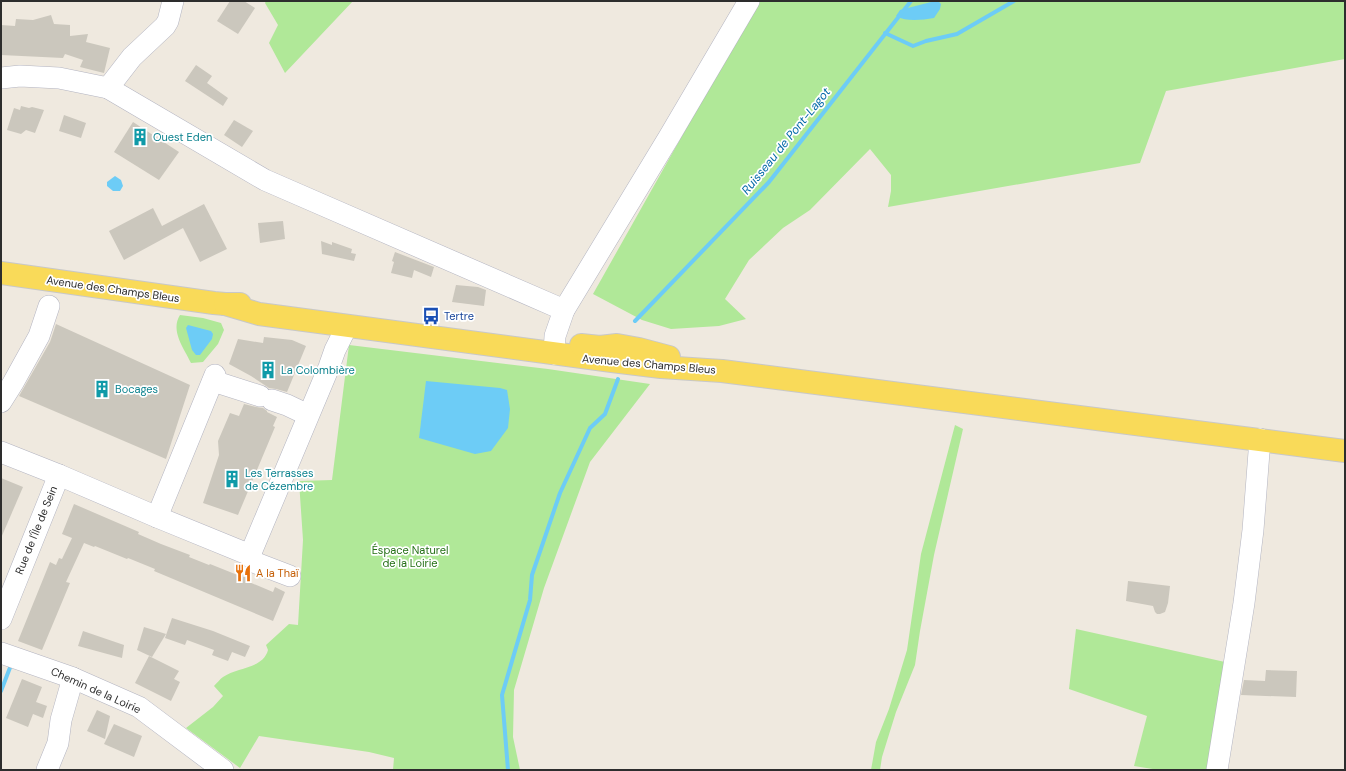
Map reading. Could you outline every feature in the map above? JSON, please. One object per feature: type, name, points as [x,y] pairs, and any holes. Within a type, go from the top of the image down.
[{"type":"main road","name":"Avenue des Champs Bleus","points":[[1,273],[225,304],[259,314],[347,326],[554,347]]},
{"type":"main road","name":"Avenue des Champs Bleus","points":[[225,304],[258,303],[373,318],[554,347],[662,367],[722,371],[1345,451]]},
{"type":"main road","name":"Avenue des Champs Bleus","points":[[347,326],[348,319],[366,322],[373,318]]},
{"type":"street","points":[[108,88],[132,57],[165,26],[168,21],[173,1]]},
{"type":"street","points":[[554,347],[556,333],[564,310],[669,137],[749,1]]},
{"type":"street","points":[[1,78],[20,76],[59,78],[108,88],[265,180],[564,310]]},
{"type":"street","points":[[1,402],[39,336],[49,306]]},
{"type":"street","points":[[250,555],[335,350],[347,326]]},
{"type":"street","points":[[157,517],[214,378],[287,405],[308,415]]},
{"type":"street","points":[[1217,770],[1245,596],[1253,530],[1260,440]]},
{"type":"street","points":[[1,452],[59,475]]},
{"type":"street","name":"Rue de l'Île de Sein","points":[[1,619],[59,475],[250,555],[256,563],[290,576]]},
{"type":"street","name":"Chemin de la Loirie","points":[[1,653],[73,678],[139,707],[223,770]]},
{"type":"street","points":[[47,770],[58,743],[61,720],[73,678]]},
{"type":"green space","points":[[266,1],[353,1],[285,73],[269,43],[278,25],[265,3]]},
{"type":"green space","points":[[758,1],[1345,1],[1345,59],[1166,91],[1140,163],[888,207],[891,191],[891,175],[870,149],[810,210],[783,228],[749,260],[725,299],[746,319],[719,326],[671,329],[642,320],[593,294]]},
{"type":"green space","points":[[180,315],[203,318],[221,323],[224,330],[218,344],[203,362],[191,363],[179,339],[177,333],[177,321]]},
{"type":"green space","name":"Éspace Naturel de la Loirie","points":[[349,345],[548,369],[650,384],[590,462],[544,588],[514,690],[513,737],[520,770],[393,770],[394,758],[369,752],[259,736],[240,768],[186,728],[213,707],[223,696],[214,686],[223,677],[261,661],[268,650],[266,645],[289,624],[298,625],[303,540],[299,481],[332,480]]},
{"type":"green space","points":[[955,425],[963,429],[934,555],[915,665],[896,712],[882,757],[880,770],[871,770],[876,742],[889,709],[907,650],[921,554]]},
{"type":"green space","points":[[1076,629],[1225,662],[1207,770],[1159,770],[1134,766],[1147,716],[1069,689]]},
{"type":"water","points":[[938,1],[941,4],[940,9],[934,18],[909,20],[896,16],[900,10]]},
{"type":"water","points":[[115,176],[121,180],[123,186],[120,191],[113,191],[107,186],[107,182]]},
{"type":"water","points":[[188,325],[211,331],[213,334],[212,339],[200,355],[196,355],[192,350],[186,328]]},
{"type":"water","points":[[426,381],[500,388],[507,390],[510,409],[508,428],[491,451],[475,454],[419,438]]},
{"type":"building","points":[[230,1],[244,1],[255,8],[238,34],[217,21]]},
{"type":"building","points":[[51,15],[54,24],[70,25],[70,36],[88,34],[86,42],[110,48],[104,73],[80,67],[83,60],[65,54],[63,58],[1,55],[1,25],[15,26],[16,19],[33,20]]},
{"type":"building","points":[[196,65],[212,76],[207,83],[228,98],[223,106],[185,81]]},
{"type":"building","points":[[21,106],[44,110],[35,133],[26,130],[21,134],[7,130],[14,108],[20,110]]},
{"type":"building","points":[[64,115],[86,123],[81,138],[59,131]]},
{"type":"building","points":[[234,120],[253,131],[242,147],[224,135]]},
{"type":"building","name":"Ouest Eden","points":[[133,122],[179,152],[159,180],[114,152]]},
{"type":"building","points":[[204,204],[227,249],[200,262],[183,228],[124,260],[109,231],[153,208],[162,226]]},
{"type":"building","points":[[283,221],[285,239],[260,243],[258,223]]},
{"type":"building","points":[[321,241],[332,245],[332,242],[352,249],[351,253],[356,254],[354,261],[322,254]]},
{"type":"building","points":[[395,252],[434,267],[431,277],[414,270],[412,278],[391,273],[394,262],[392,261]]},
{"type":"building","points":[[456,285],[478,287],[486,290],[484,306],[452,302]]},
{"type":"building","name":"Bocages","points":[[56,324],[190,385],[166,459],[19,396],[50,342]]},
{"type":"building","name":"La Colombière","points":[[264,337],[292,340],[306,346],[287,392],[269,388],[229,364],[238,339],[263,343]]},
{"type":"building","name":"Les Terrasses de Cézembre","points":[[244,404],[263,408],[267,412],[277,417],[273,426],[275,427],[238,515],[203,503],[219,455],[218,441],[230,413],[239,416]]},
{"type":"building","points":[[1,478],[23,487],[1,538]]},
{"type":"building","points":[[74,504],[139,532],[138,534],[190,555],[189,557],[240,576],[241,574],[251,578],[249,582],[273,592],[275,587],[285,592],[273,621],[154,571],[155,569],[84,543],[66,582],[70,583],[42,650],[18,641],[50,562],[56,565],[59,558],[62,559],[72,538],[62,534]]},
{"type":"building","points":[[1128,581],[1170,586],[1168,603],[1165,612],[1157,614],[1153,606],[1126,601]]},
{"type":"building","points":[[172,618],[213,631],[250,646],[245,657],[232,652],[228,661],[212,655],[214,650],[187,640],[185,645],[165,638]]},
{"type":"building","points":[[144,627],[166,634],[152,657],[137,650]]},
{"type":"building","points":[[83,631],[124,645],[122,658],[78,646]]},
{"type":"building","points":[[149,656],[179,671],[174,679],[180,682],[171,701],[135,683]]},
{"type":"building","points":[[1266,670],[1297,671],[1296,697],[1241,695],[1244,680],[1265,681]]},
{"type":"building","points":[[22,679],[42,687],[36,702],[47,706],[43,718],[33,714],[28,727],[6,718]]},
{"type":"building","points":[[97,710],[110,716],[105,739],[87,731]]},
{"type":"building","points":[[114,724],[142,736],[134,757],[104,744]]},
{"type":"waterway","name":"Ruisseau de Pont-Lagot","points":[[635,321],[769,182],[911,1]]},
{"type":"waterway","points":[[885,33],[913,46],[926,41],[957,34],[1014,1]]},
{"type":"waterway","name":"Ruisseau de Pont-Lagot","points":[[508,770],[502,695],[530,600],[532,575],[560,493],[590,428],[605,414],[618,379]]},
{"type":"waterway","points":[[1,691],[11,665]]},
{"type":"place","name":"Ouest Eden","points":[[140,137]]},
{"type":"place","name":"Tertre","points":[[431,316]]},
{"type":"place","name":"La Colombière","points":[[268,370]]},
{"type":"place","name":"Bocages","points":[[102,389]]},
{"type":"place","name":"Les Terrasses de Cézembre","points":[[232,479]]},
{"type":"place","name":"A la Thaï","points":[[243,573]]}]
